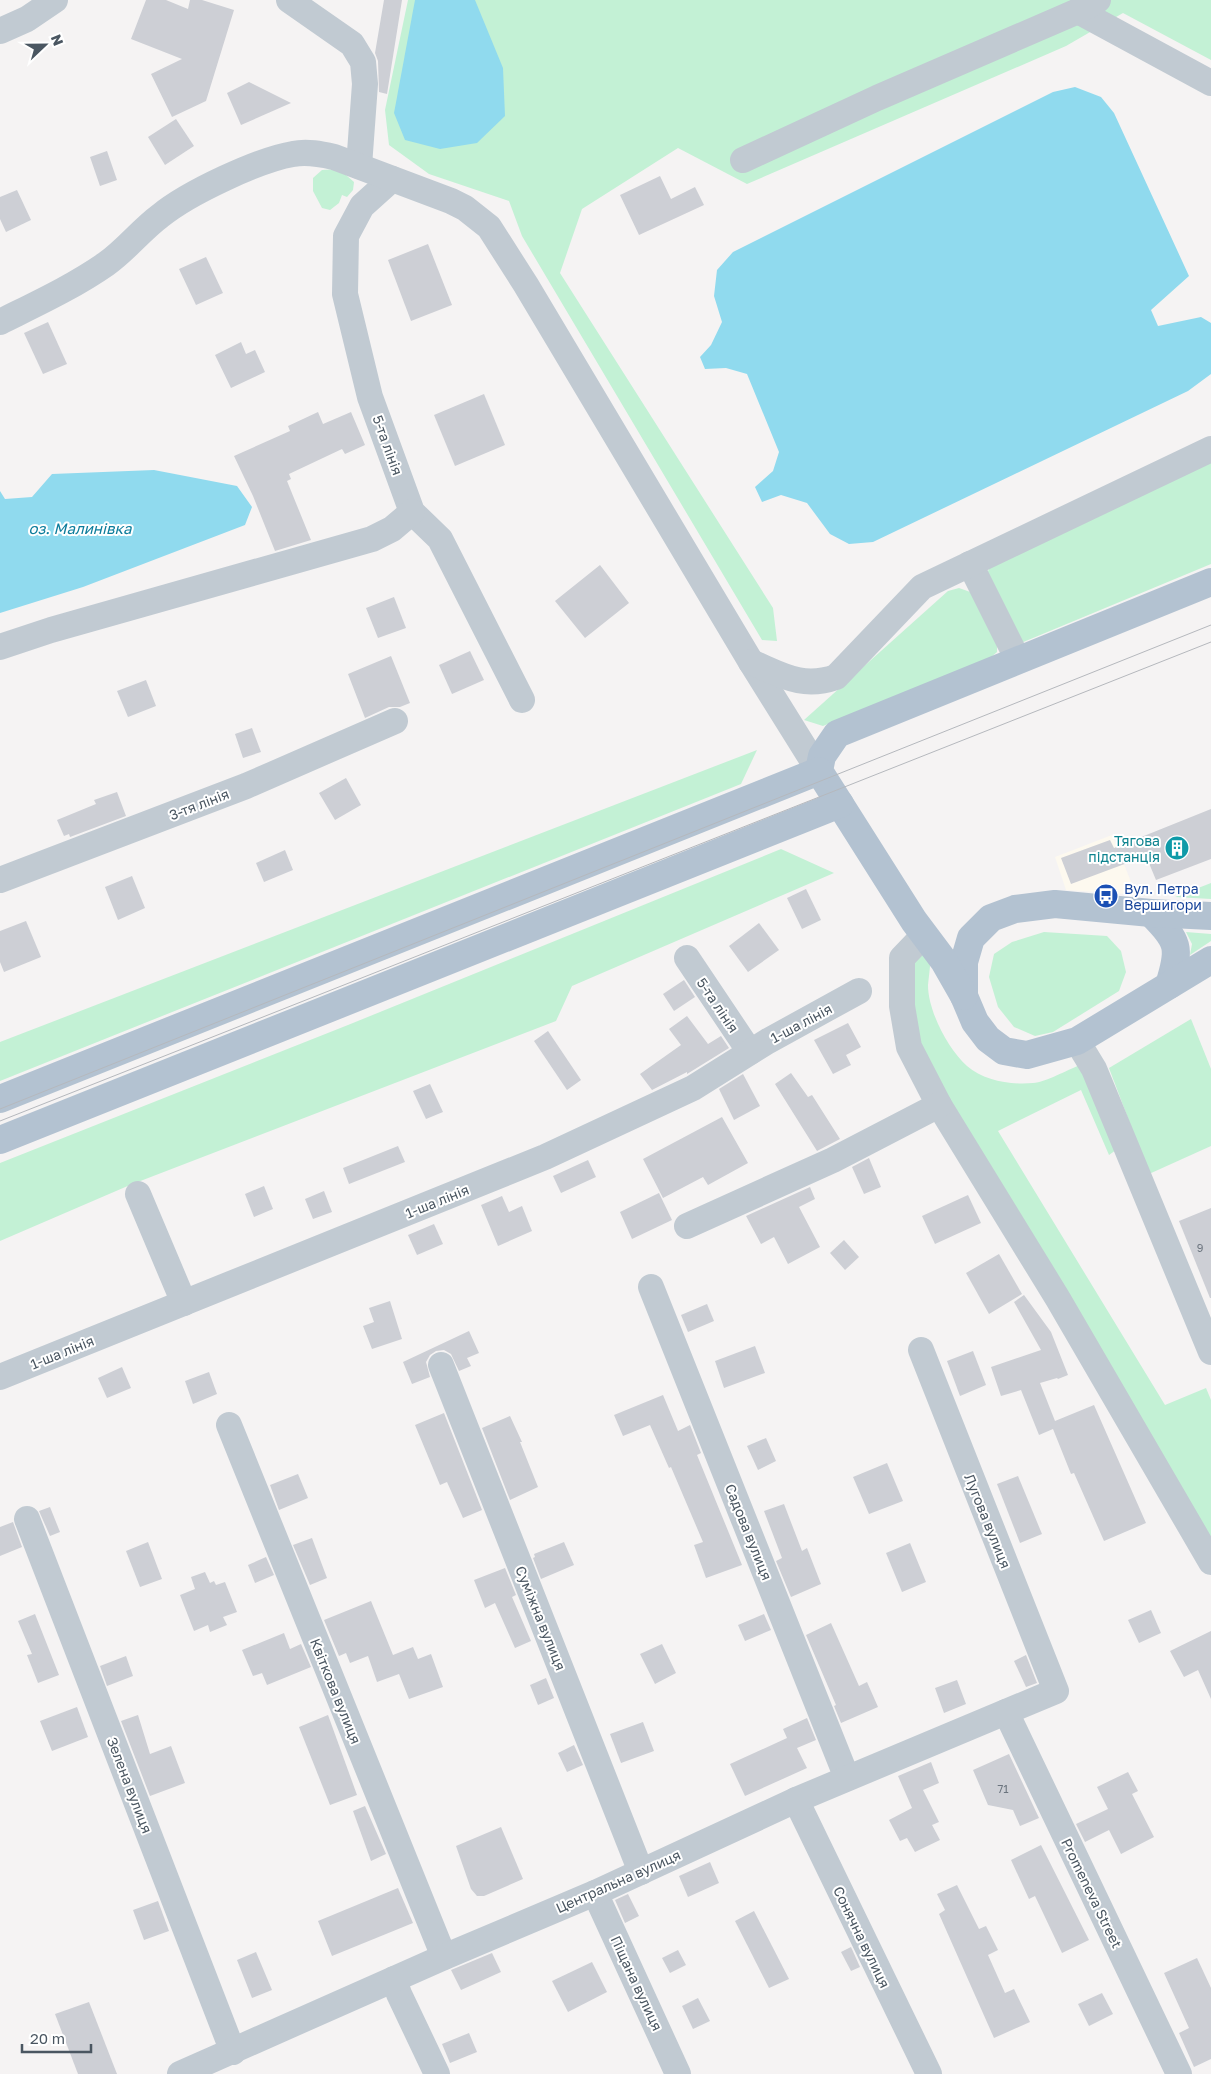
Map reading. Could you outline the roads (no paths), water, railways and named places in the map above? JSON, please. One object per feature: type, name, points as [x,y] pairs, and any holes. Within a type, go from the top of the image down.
[{"type":"main road","points":[[1211,582],[837,734],[822,756],[819,771],[919,928],[944,961],[964,996],[975,1022],[988,1039],[1004,1051],[1027,1055],[1077,1041],[1211,960]]},
{"type":"main road","points":[[0,1099],[819,771]]},
{"type":"main road","points":[[0,1140],[840,804]]},
{"type":"main road","points":[[964,996],[964,962],[971,938],[991,918],[1015,909],[1055,904],[1151,913],[1211,916]]},
{"type":"main road","points":[[1151,913],[1169,932],[1177,948],[1175,965],[1169,985]]},
{"type":"main road","points":[[919,928],[947,938],[971,938]]},
{"type":"street","points":[[0,30],[27,19],[55,0]]},
{"type":"street","points":[[289,0],[352,44],[363,62],[365,84],[359,166]]},
{"type":"street","points":[[743,160],[877,98],[1088,6],[1211,83]]},
{"type":"street","points":[[0,322],[77,283],[108,262],[161,215],[206,188],[247,169],[295,153],[321,154],[359,166],[465,208],[489,227],[751,662],[819,771]]},
{"type":"street","name":"5-та лінія","points":[[392,179],[362,206],[346,236],[344,294],[370,397],[412,512],[440,539],[522,700]]},
{"type":"street","points":[[751,662],[802,682],[822,682],[836,677],[922,587],[1211,449]]},
{"type":"street","points":[[0,647],[51,630],[372,540],[392,529],[412,512]]},
{"type":"street","points":[[970,564],[1018,660]]},
{"type":"street","name":"3-тя лінія","points":[[0,880],[246,786],[395,721]]},
{"type":"street","points":[[919,928],[902,958],[902,1006],[909,1047],[939,1105],[1058,1299],[1211,1562]]},
{"type":"street","name":"5-та лінія","points":[[687,958],[750,1052]]},
{"type":"street","name":"1-ша лінія","points":[[0,1377],[553,1154],[693,1088],[750,1052],[859,991]]},
{"type":"street","points":[[1077,1041],[1094,1068],[1205,1324],[1211,1352]]},
{"type":"street","points":[[686,1226],[833,1160],[939,1105]]},
{"type":"street","points":[[138,1194],[184,1303]]},
{"type":"street","name":"Садова вулиця","points":[[651,1286],[847,1778]]},
{"type":"street","name":"Лугова вулиця","points":[[921,1350],[1056,1691]]},
{"type":"street","name":"Суміжна вулиця","points":[[440,1365],[641,1872]]},
{"type":"street","name":"Квіткова вулиця","points":[[229,1425],[444,1957]]},
{"type":"street","name":"Зелена вулиця","points":[[27,1519],[233,2052]]},
{"type":"street","name":"Центральна вулиця","points":[[180,2074],[594,1893],[796,1800],[1056,1691]]},
{"type":"street","name":"Promeneva Street","points":[[1006,1712],[1179,2074]]},
{"type":"street","name":"Сонячна вулиця","points":[[796,1800],[929,2074]]},
{"type":"street","name":"Піщана вулиця","points":[[594,1893],[678,2074]]},
{"type":"street","points":[[394,1979],[399,1994],[437,2074]]},
{"type":"water","points":[[415,0],[475,0],[503,68],[505,116],[477,143],[440,149],[405,140],[394,113]]},
{"type":"water","points":[[1075,87],[1101,97],[1114,113],[1189,276],[1151,310],[1158,326],[1201,317],[1211,323],[1211,374],[1188,391],[873,542],[849,544],[830,534],[807,503],[781,495],[762,502],[755,487],[773,471],[779,452],[747,374],[726,368],[705,369],[700,357],[711,345],[722,322],[714,296],[717,270],[733,252],[1053,92]]},
{"type":"water","name":"оз. Малинівка","points":[[154,470],[237,486],[252,507],[245,525],[83,587],[0,613],[0,491],[5,499],[32,497],[52,474]]},
{"type":"tram line","points":[[0,1109],[1211,625]]},
{"type":"tram line","points":[[0,1121],[1211,642]]},
{"type":"place","name":"Тягова пiдстанцiя","points":[[1177,848]]},
{"type":"place","name":"Вул. Петра Вершигори","points":[[1106,896]]}]
